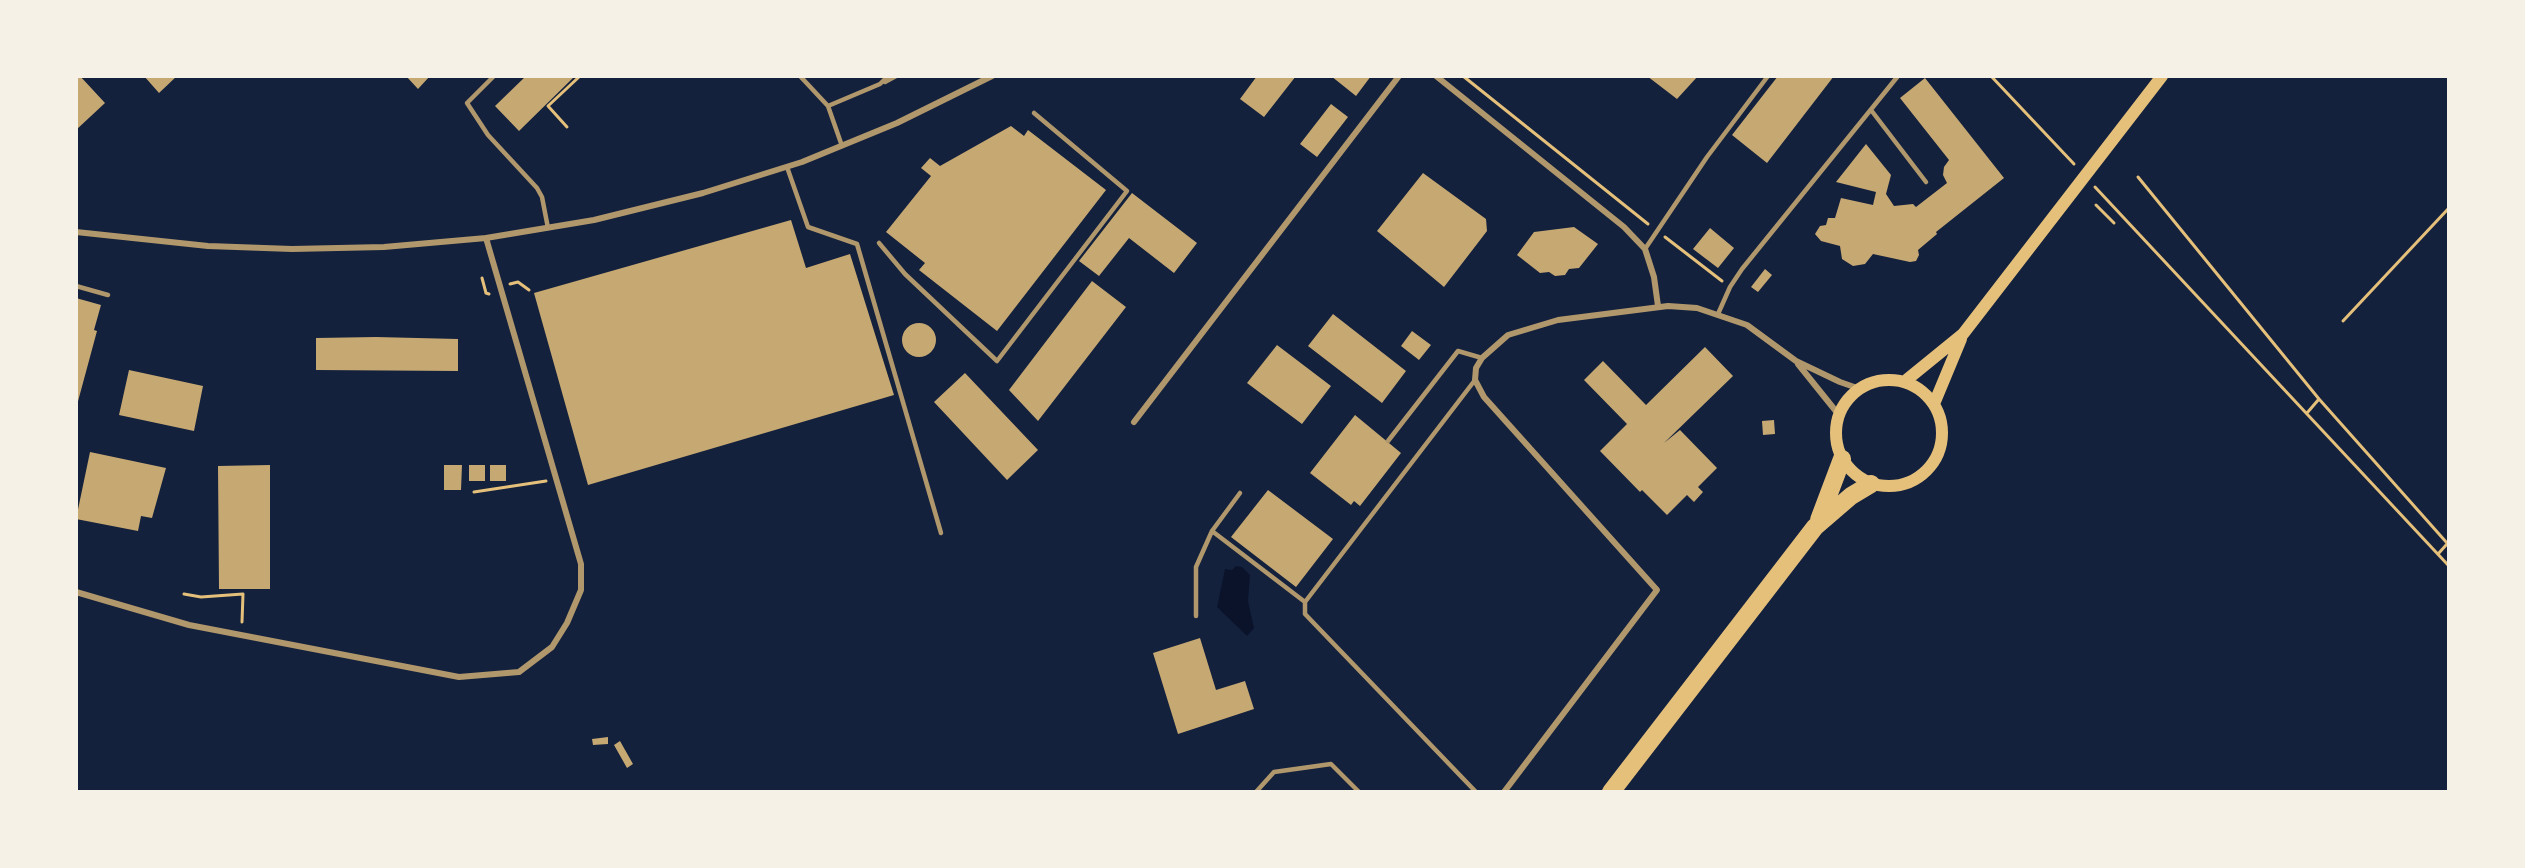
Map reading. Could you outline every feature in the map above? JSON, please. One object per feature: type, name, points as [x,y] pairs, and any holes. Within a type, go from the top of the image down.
[{"type":"highway","points":[[1815,527],[1842,459]]},
{"type":"highway","points":[[1611,792],[1815,527],[1851,496],[1871,484]]},
{"type":"main road","points":[[1904,382],[1963,334],[2162,76]]},
{"type":"main road","points":[[1934,404],[1963,334]]},
{"type":"main road","points":[[1889,380],[1904,382],[1926,394],[1934,404],[1940,419],[1942,436],[1939,452],[1931,466],[1918,478],[1904,485],[1887,487],[1871,484],[1860,478],[1842,459],[1836,438],[1839,415],[1847,400],[1860,389],[1874,382],[1889,380]]},
{"type":"street","points":[[76,232],[208,246],[292,249],[384,247],[486,238],[548,228],[594,220],[703,193],[787,167],[897,123],[992,76]]},
{"type":"street","points":[[1134,422],[1399,76]]},
{"type":"street","points":[[1436,76],[1615,220],[1645,249],[1654,277],[1658,306]]},
{"type":"street","points":[[76,592],[189,626],[459,677],[519,672],[552,647],[567,623],[581,590],[581,564],[486,238]]},
{"type":"street","points":[[1504,792],[1657,590],[1484,397],[1475,380],[1476,368],[1482,358],[1508,335],[1558,320],[1658,306],[1697,308],[1748,325],[1796,361],[1860,389]]},
{"type":"street","points":[[1796,361],[1839,415]]},
{"type":"lane","points":[[494,76],[466,103],[488,135],[537,188],[542,197],[548,228]]},
{"type":"lane","points":[[880,84],[888,76]]},
{"type":"lane","points":[[828,106],[896,76]]},
{"type":"lane","points":[[1645,249],[1707,157],[1768,76]]},
{"type":"lane","points":[[1718,314],[1730,287],[1794,203],[1898,76]]},
{"type":"lane","points":[[801,77],[828,106],[842,146]]},
{"type":"lane","points":[[1871,110],[1926,182]]},
{"type":"lane","points":[[879,243],[905,274],[997,361],[1126,191],[1034,113]]},
{"type":"lane","points":[[787,167],[808,227],[857,244],[940,533]]},
{"type":"lane","points":[[76,286],[108,295]]},
{"type":"lane","points":[[1388,441],[1458,351],[1482,358]]},
{"type":"lane","points":[[1475,380],[1305,602],[1305,614],[1476,792]]},
{"type":"lane","points":[[1196,616],[1196,567],[1212,531],[1240,493]]},
{"type":"lane","points":[[1212,531],[1305,602]]},
{"type":"lane","points":[[1257,792],[1274,772],[1331,764],[1359,792]]},
{"type":"path","points":[[567,127],[548,106],[580,76]]},
{"type":"path","points":[[1463,76],[1730,287]]},
{"type":"path","points":[[1991,76],[2055,144]]},
{"type":"path","points":[[2138,177],[2319,399],[2448,543],[2438,554]]},
{"type":"path","points":[[2096,205],[2114,223]]},
{"type":"path","points":[[2343,321],[2448,209]]},
{"type":"path","points":[[2120,213],[2448,565]]},
{"type":"path","points":[[482,278],[486,293]]},
{"type":"path","points":[[512,283],[518,282],[529,290]]},
{"type":"path","points":[[2307,413],[2319,399]]},
{"type":"path","points":[[474,492],[557,480]]},
{"type":"path","points":[[184,594],[201,597],[243,594],[242,618]]},
{"type":"water","points":[[1236,566],[1242,567],[1250,575],[1248,601],[1254,628],[1247,636],[1217,607],[1225,569],[1232,570]]},
{"type":"building","points":[[76,76],[80,76],[105,103],[76,130]]},
{"type":"building","points":[[144,76],[177,76],[159,93]]},
{"type":"building","points":[[406,76],[430,76],[418,89]]},
{"type":"building","points":[[526,76],[575,76],[519,131],[495,106]]},
{"type":"building","points":[[1257,76],[1296,76],[1264,117],[1240,99]]},
{"type":"building","points":[[1331,76],[1371,76],[1356,96]]},
{"type":"building","points":[[1647,76],[1698,76],[1677,99]]},
{"type":"building","points":[[1778,76],[1834,76],[1767,163],[1732,135]]},
{"type":"building","points":[[1925,78],[2004,178],[1936,232],[1937,234],[1918,250],[1919,255],[1916,261],[1910,262],[1873,254],[1865,264],[1853,266],[1842,259],[1840,246],[1821,241],[1815,234],[1820,226],[1826,225],[1828,218],[1835,218],[1841,198],[1873,205],[1876,192],[1836,182],[1866,144],[1891,175],[1886,194],[1894,206],[1913,204],[1916,207],[1947,183],[1943,175],[1944,167],[1949,160],[1900,98]]},
{"type":"building","points":[[1331,104],[1348,117],[1317,157],[1300,144]]},
{"type":"building","points":[[1011,126],[1024,136],[1028,130],[1106,190],[997,331],[919,270],[925,263],[886,232],[931,176],[921,168],[930,158],[940,166]]},
{"type":"building","points":[[1423,173],[1486,219],[1487,231],[1444,287],[1377,231]]},
{"type":"building","points":[[1132,193],[1197,243],[1174,273],[1129,238],[1099,276],[1079,261]]},
{"type":"building","points":[[791,220],[806,268],[850,254],[894,395],[588,485],[534,293]]},
{"type":"building","points":[[1574,227],[1598,244],[1579,268],[1569,269],[1565,275],[1540,273],[1517,255],[1534,232]]},
{"type":"building","points":[[1710,228],[1734,248],[1718,268],[1693,249]]},
{"type":"building","points":[[1765,269],[1772,275],[1758,292],[1751,287]]},
{"type":"building","points":[[1092,281],[1126,307],[1038,421],[1009,390]]},
{"type":"building","points":[[76,298],[101,305],[94,330],[97,331],[77,405]]},
{"type":"building","points":[[1333,314],[1406,371],[1382,403],[1308,346]]},
{"type":"building","points":[[919,323],[931,328],[936,340],[931,352],[919,357],[907,352],[902,340],[907,328]]},
{"type":"building","points":[[1412,331],[1431,345],[1419,360],[1401,346]]},
{"type":"building","points":[[316,338],[458,339],[458,371],[316,370]]},
{"type":"building","points":[[1277,345],[1331,386],[1302,424],[1247,383]]},
{"type":"building","points":[[1705,347],[1733,376],[1664,443],[1680,430],[1717,468],[1698,487],[1703,492],[1694,502],[1687,495],[1667,515],[1642,490],[1640,492],[1600,451],[1627,424],[1584,380],[1603,361],[1646,405]]},
{"type":"building","points":[[129,370],[203,386],[194,431],[119,415]]},
{"type":"building","points":[[965,373],[1038,450],[1007,480],[934,402]]},
{"type":"building","points":[[1355,415],[1401,453],[1360,506],[1354,501],[1351,505],[1310,473]]},
{"type":"building","points":[[1774,420],[1775,434],[1763,435],[1762,421]]},
{"type":"building","points":[[90,452],[166,468],[152,518],[141,516],[138,531],[76,519]]},
{"type":"building","points":[[270,465],[270,589],[219,589],[218,466]]},
{"type":"building","points":[[444,465],[462,465],[461,490],[444,490]]},
{"type":"building","points":[[469,465],[485,465],[485,481],[469,481]]},
{"type":"building","points":[[490,465],[506,465],[506,481],[490,481]]},
{"type":"building","points":[[1268,490],[1333,539],[1296,587],[1231,537]]},
{"type":"building","points":[[1200,638],[1216,690],[1245,681],[1254,709],[1178,734],[1153,653]]},
{"type":"building","points":[[608,737],[608,744],[593,745],[592,739]]},
{"type":"building","points":[[620,741],[633,764],[627,768],[614,745]]}]
